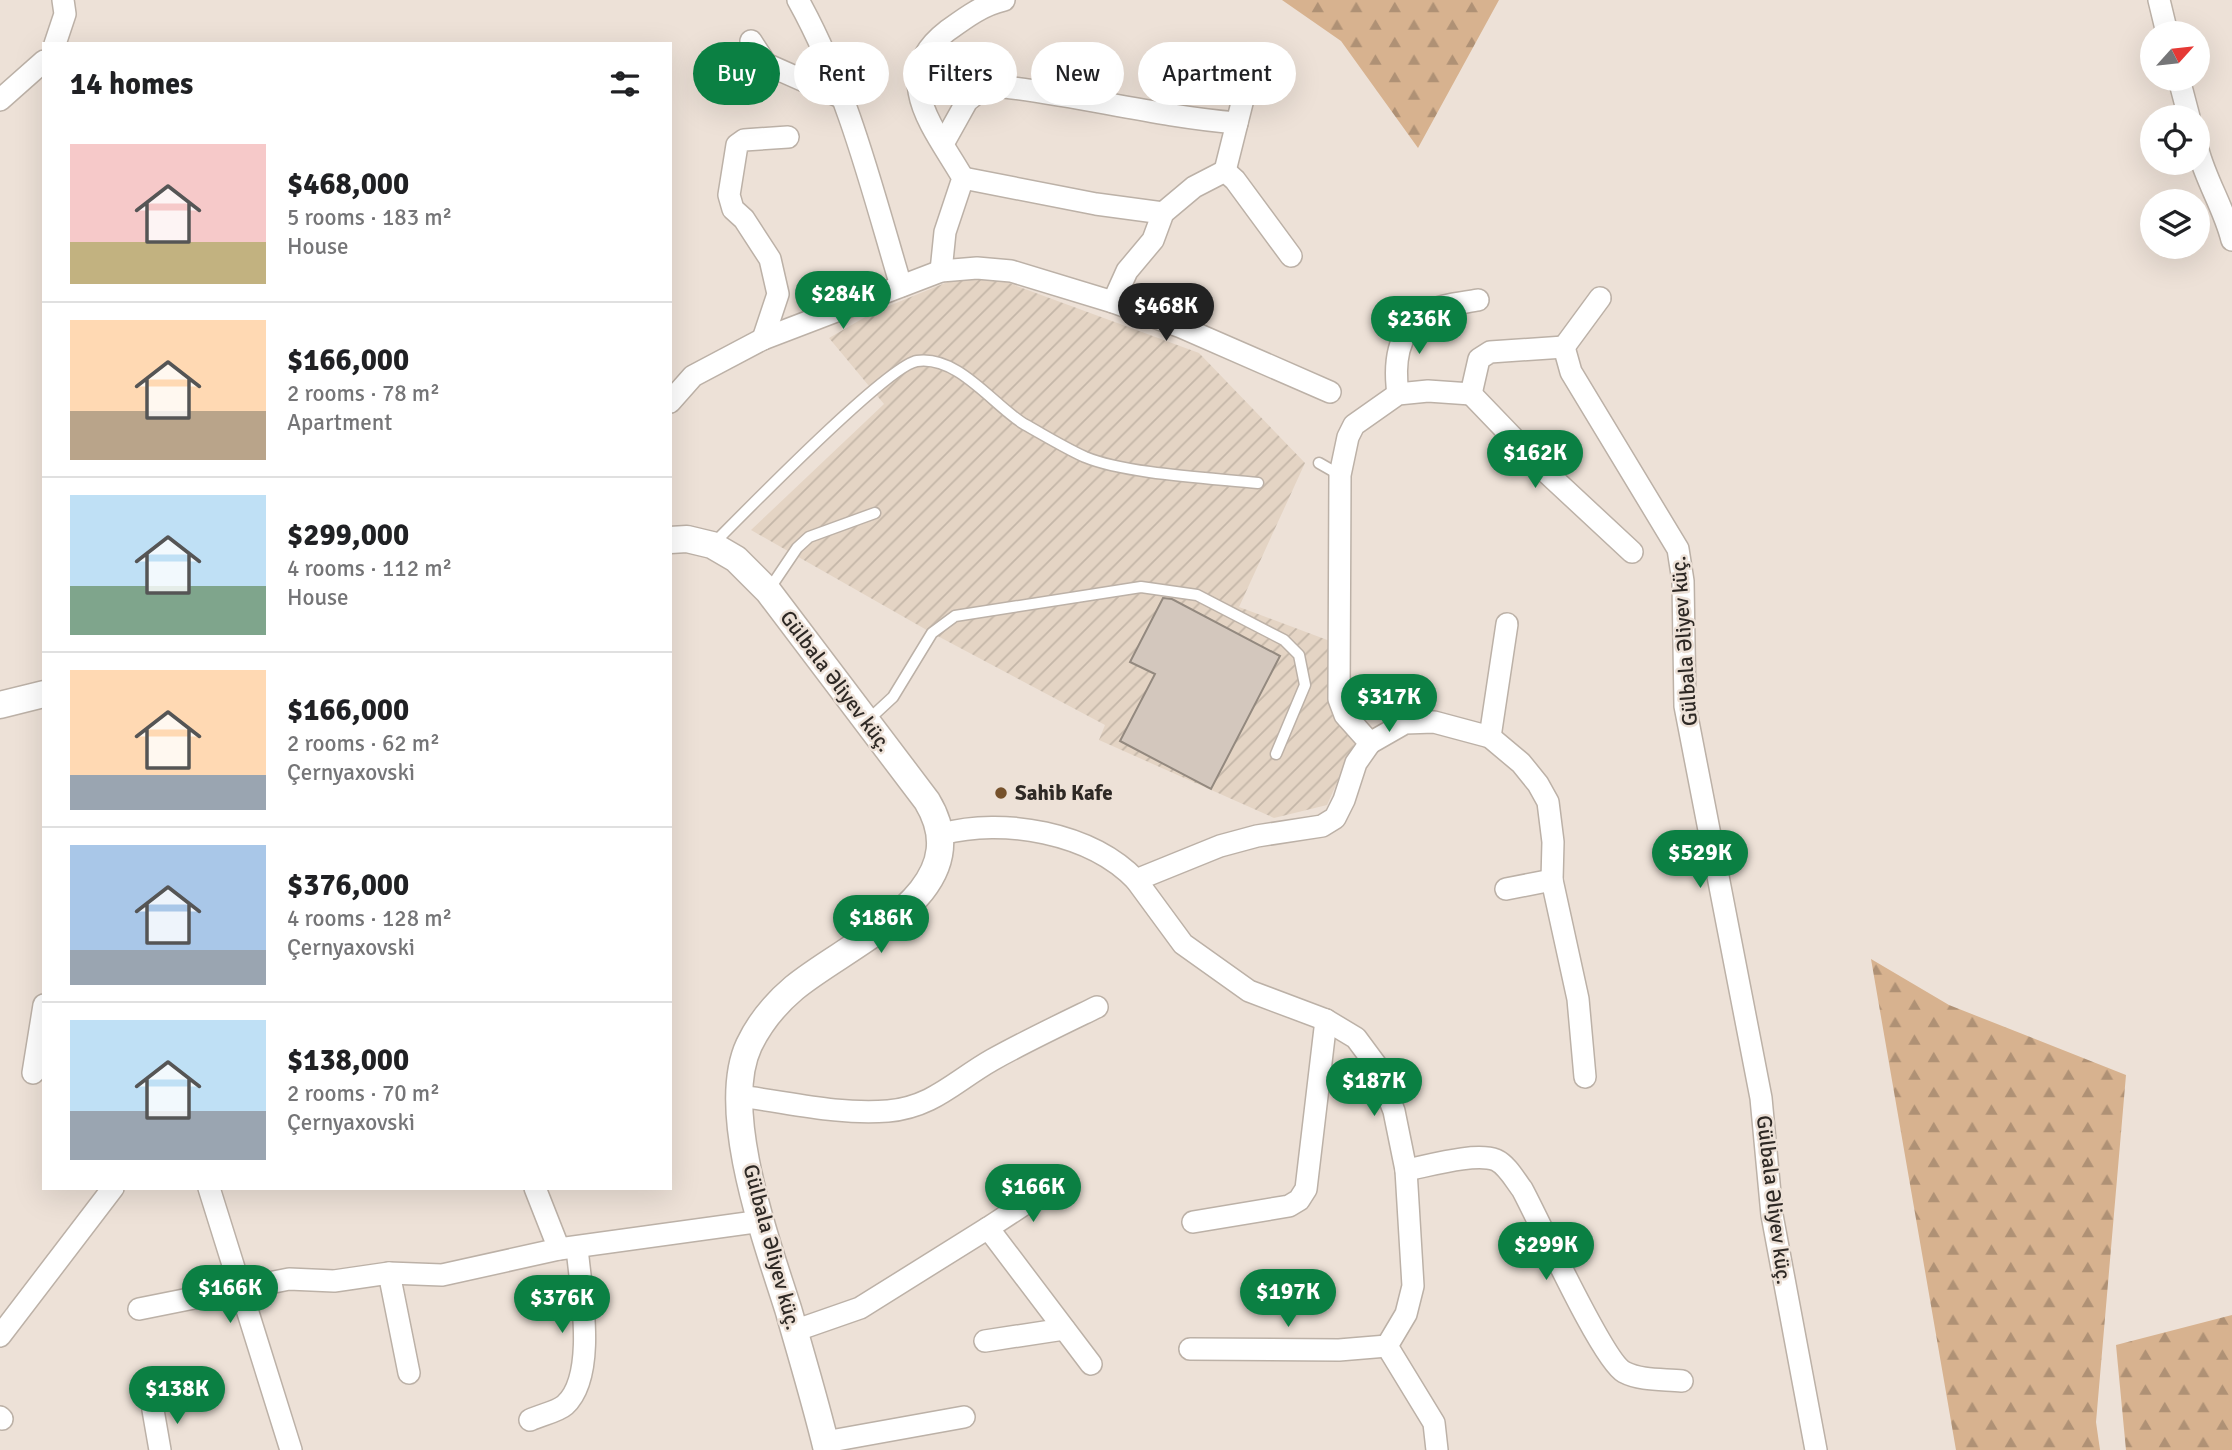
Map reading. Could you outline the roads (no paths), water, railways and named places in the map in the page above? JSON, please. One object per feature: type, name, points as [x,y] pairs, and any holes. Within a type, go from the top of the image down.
[{"type":"street","points":[[56,42],[65,15],[63,0]]},
{"type":"street","points":[[798,0],[821,42]]},
{"type":"street","points":[[1004,0],[989,4],[933,42],[919,68],[916,85],[922,109],[963,178],[1096,204],[1163,213]]},
{"type":"street","points":[[2159,0],[2164,21]]},
{"type":"street","points":[[751,41],[766,64],[794,76]]},
{"type":"street","points":[[0,100],[42,63]]},
{"type":"street","points":[[943,144],[967,101],[987,85],[1036,90],[1189,119],[1237,123]]},
{"type":"street","points":[[847,105],[901,286]]},
{"type":"street","points":[[1113,302],[1127,271],[1153,240],[1163,213],[1194,187],[1225,171],[1241,105]]},
{"type":"street","points":[[763,339],[778,294],[770,259],[744,219],[733,209],[729,195],[737,145],[744,140],[788,137]]},
{"type":"street","points":[[1225,171],[1235,180],[1291,256]]},
{"type":"street","points":[[2207,175],[2213,194],[2227,219],[2232,240]]},
{"type":"street","points":[[941,271],[945,232],[963,178]]},
{"type":"street","points":[[672,400],[693,376],[763,339],[941,271],[977,268],[1011,271],[1113,302],[1181,327],[1330,392]]},
{"type":"street","points":[[1471,394],[1479,359],[1490,352],[1564,347],[1600,298]]},
{"type":"street","points":[[1398,394],[1394,365],[1406,331],[1425,312],[1478,300]]},
{"type":"street","name":"Gülbala Əliyev küç.","points":[[1564,347],[1571,372],[1678,549],[1683,581],[1685,706],[1761,1098],[1772,1215],[1816,1450]]},
{"type":"street","points":[[1370,743],[1345,715],[1339,699],[1340,475],[1348,437],[1354,425],[1398,394],[1427,391],[1471,394],[1546,472],[1632,552]]},
{"type":"street","points":[[672,540],[687,539],[712,545]]},
{"type":"street","name":"Gülbala Əliyev küç.","points":[[712,545],[736,559],[768,591],[927,801],[942,834],[941,853],[934,874],[915,898],[899,914],[796,987],[771,1009],[747,1048],[739,1075],[738,1096],[750,1180],[826,1446]]},
{"type":"street","points":[[1490,737],[1507,624]]},
{"type":"street","points":[[0,705],[42,694]]},
{"type":"street","points":[[1136,880],[1220,846],[1257,836],[1322,826],[1335,818],[1356,763],[1370,743],[1405,723],[1434,722],[1490,737],[1521,763],[1548,802],[1553,842],[1552,880],[1578,999],[1584,1077]]},
{"type":"street","points":[[942,834],[986,825],[1057,836],[1094,848],[1119,862],[1136,880],[1183,944],[1249,990],[1326,1020],[1356,1038],[1376,1065],[1394,1111],[1406,1170],[1413,1286],[1406,1314],[1387,1346]]},
{"type":"street","points":[[1506,889],[1552,880]]},
{"type":"street","points":[[738,1096],[814,1109],[888,1111],[925,1102],[946,1093],[971,1072],[1012,1049],[1097,1007]]},
{"type":"street","points":[[33,1073],[42,1017]]},
{"type":"street","points":[[1193,1222],[1289,1206],[1299,1200],[1306,1189],[1326,1020]]},
{"type":"street","points":[[1406,1170],[1478,1158],[1496,1160],[1508,1170],[1522,1189],[1602,1344],[1621,1370],[1636,1377],[1682,1381]]},
{"type":"street","points":[[794,1331],[860,1308],[1055,1184]]},
{"type":"street","points":[[0,1336],[111,1190]]},
{"type":"street","points":[[210,1190],[291,1450]]},
{"type":"street","points":[[530,1420],[564,1405],[580,1379],[584,1345],[568,1248],[536,1190]]},
{"type":"street","points":[[139,1309],[289,1279],[334,1281],[389,1273],[442,1275],[568,1248],[762,1222]]},
{"type":"street","points":[[988,1228],[1091,1364]]},
{"type":"street","points":[[389,1273],[409,1373]]},
{"type":"street","points":[[985,1341],[1065,1329]]},
{"type":"street","points":[[1190,1349],[1339,1350],[1387,1346]]},
{"type":"street","points":[[1387,1346],[1434,1423],[1437,1450]]},
{"type":"street","points":[[153,1410],[160,1450]]},
{"type":"street","points":[[826,1446],[964,1416]]},
{"type":"lane","points":[[712,545],[877,387],[915,361],[930,361],[958,372],[1022,423],[1087,458],[1142,469],[1258,484]]},
{"type":"lane","points":[[1319,463],[1340,475]]},
{"type":"lane","points":[[768,591],[797,548],[809,537],[875,513]]},
{"type":"lane","points":[[866,722],[893,698],[932,633],[955,616],[1140,587],[1196,595],[1284,640],[1299,655],[1305,685],[1276,754]]},
{"type":"place","name":"Sahib Kafe","points":[[1001,793]]}]
